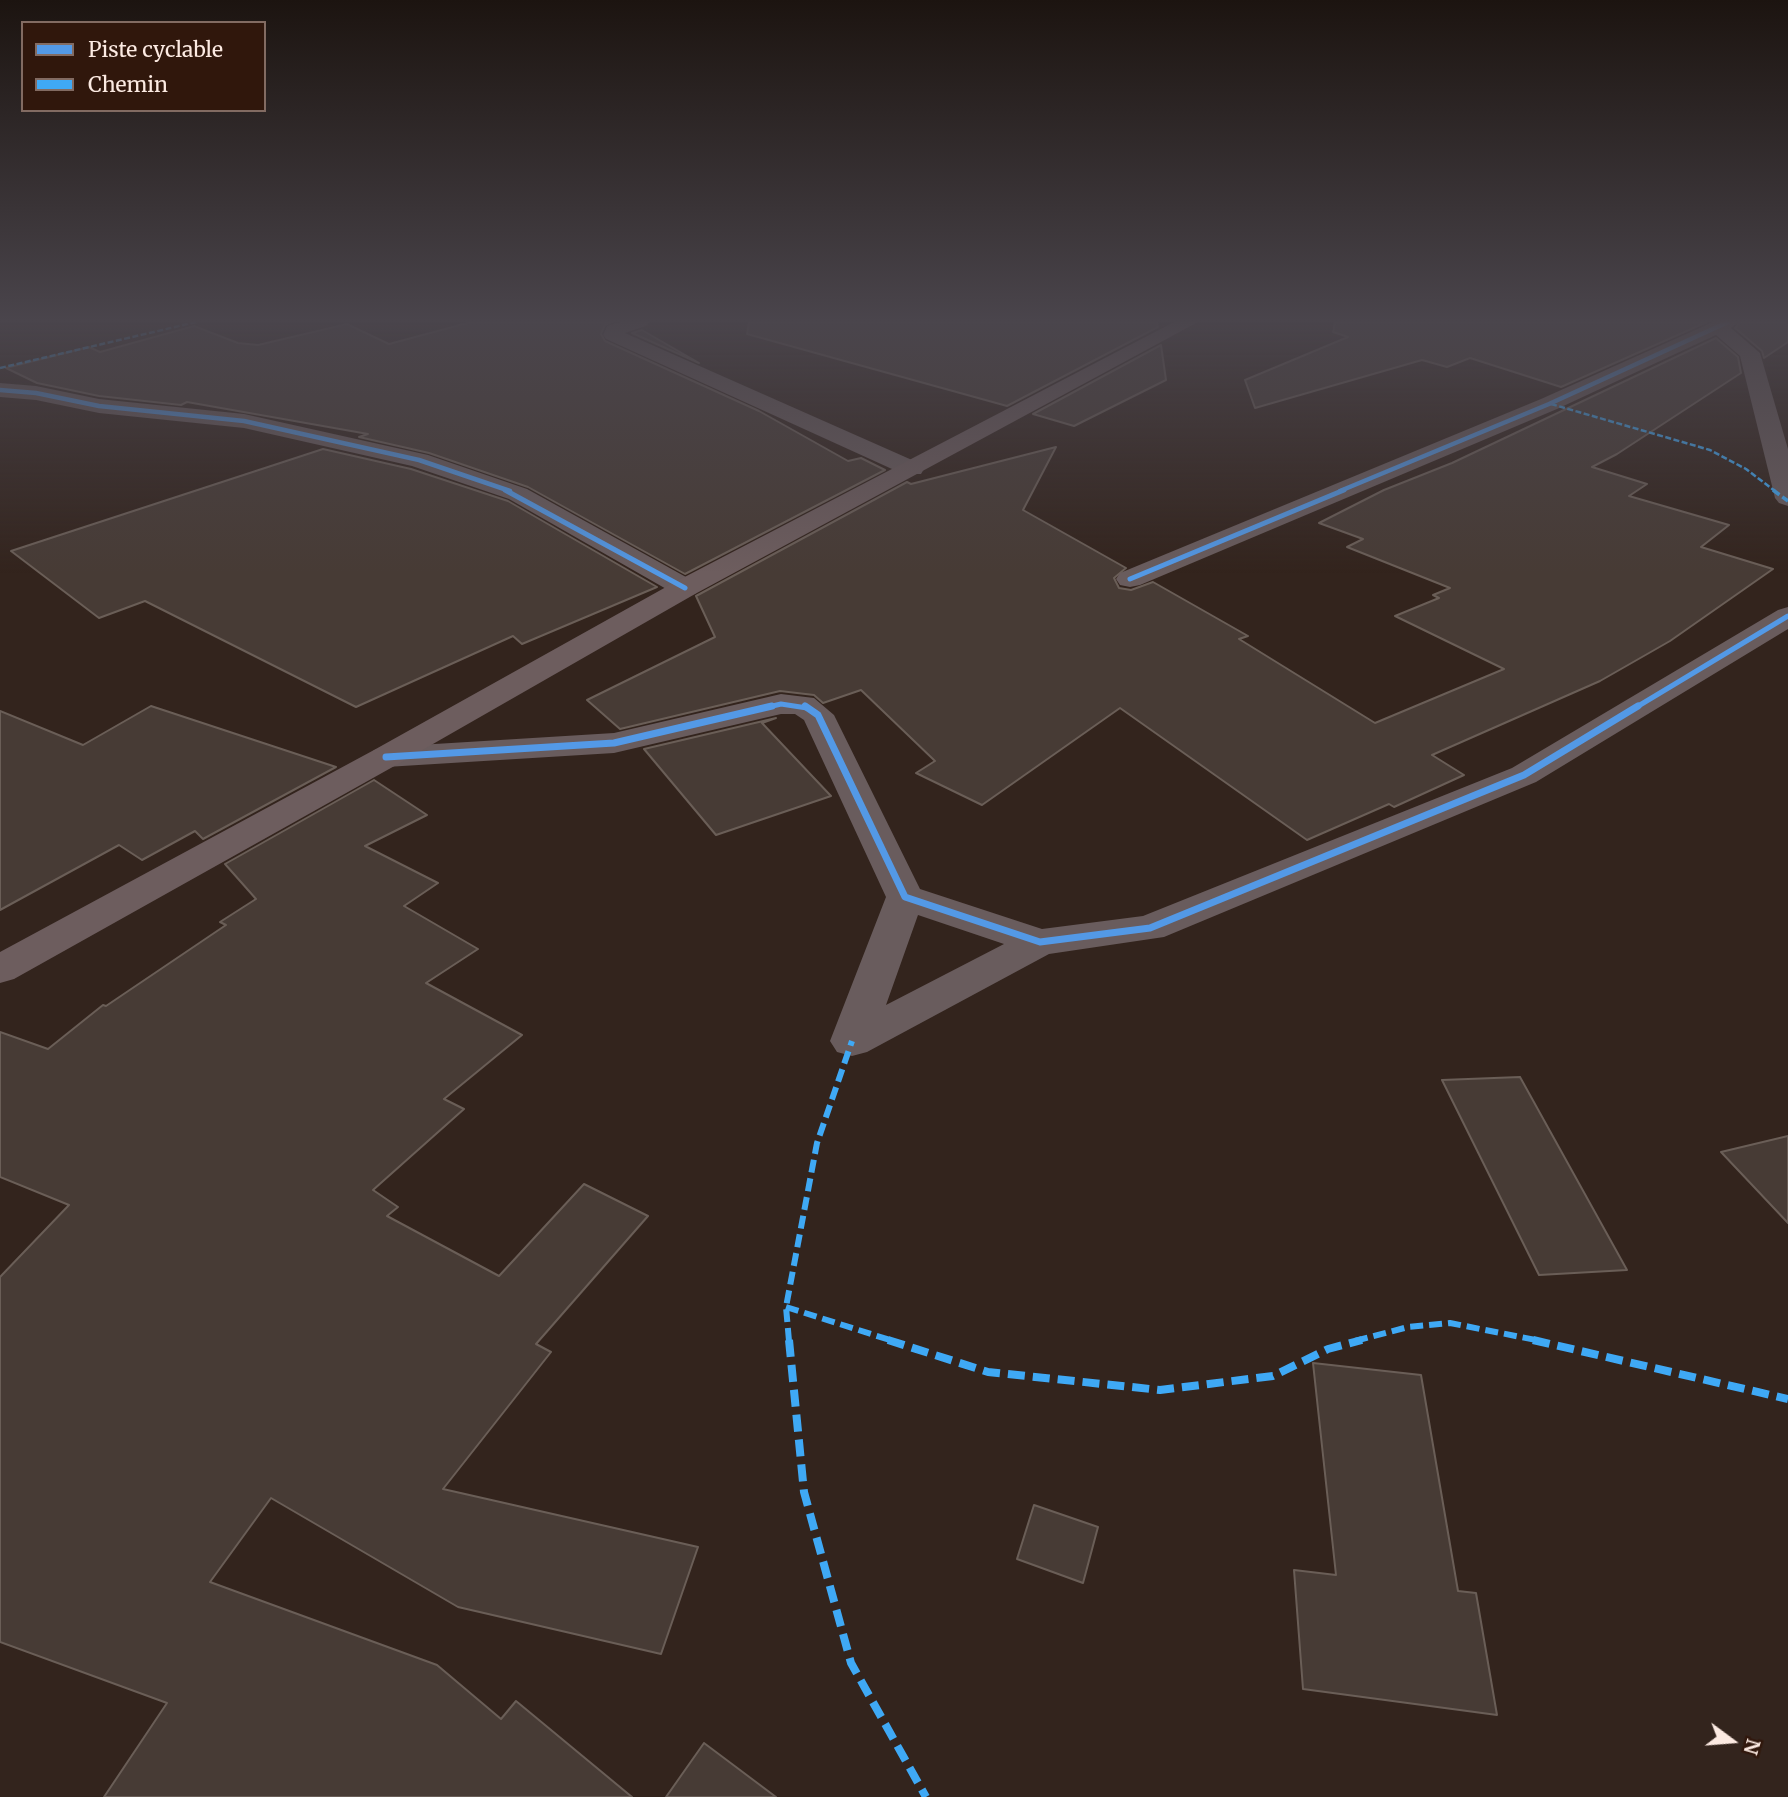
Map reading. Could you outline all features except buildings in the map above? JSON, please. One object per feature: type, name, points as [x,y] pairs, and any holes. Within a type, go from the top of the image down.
[{"type":"street","points":[[101,406],[244,421],[419,460],[518,494],[685,588]]},
{"type":"street","points":[[771,406],[912,469]]},
{"type":"street","points":[[0,969],[386,757],[685,588],[1031,406]]},
{"type":"street","points":[[1130,579],[1545,406]]},
{"type":"street","points":[[1766,406],[1788,498]]},
{"type":"street","points":[[386,757],[614,743],[781,704],[803,705],[818,715],[905,897],[852,1041],[1040,942],[1150,928],[1524,775],[1788,616]]},
{"type":"street","points":[[905,897],[1040,942]]},
{"type":"marked path","points":[[1557,406],[1710,450],[1746,469],[1788,501]]},
{"type":"marked path","points":[[852,1041],[817,1143],[786,1307],[804,1492],[851,1663],[926,1797]]},
{"type":"marked path","points":[[786,1307],[988,1372],[1160,1390],[1273,1376],[1328,1349],[1408,1327],[1450,1323],[1496,1331],[1788,1399]]},
{"type":"cycle path","points":[[98,406],[244,421],[419,460],[518,494],[685,588]]},
{"type":"cycle path","points":[[1130,579],[1545,406]]},
{"type":"cycle path","points":[[386,757],[614,743],[781,704],[803,705],[818,715],[905,897],[1040,942],[1150,928],[1524,775],[1788,616]]}]
